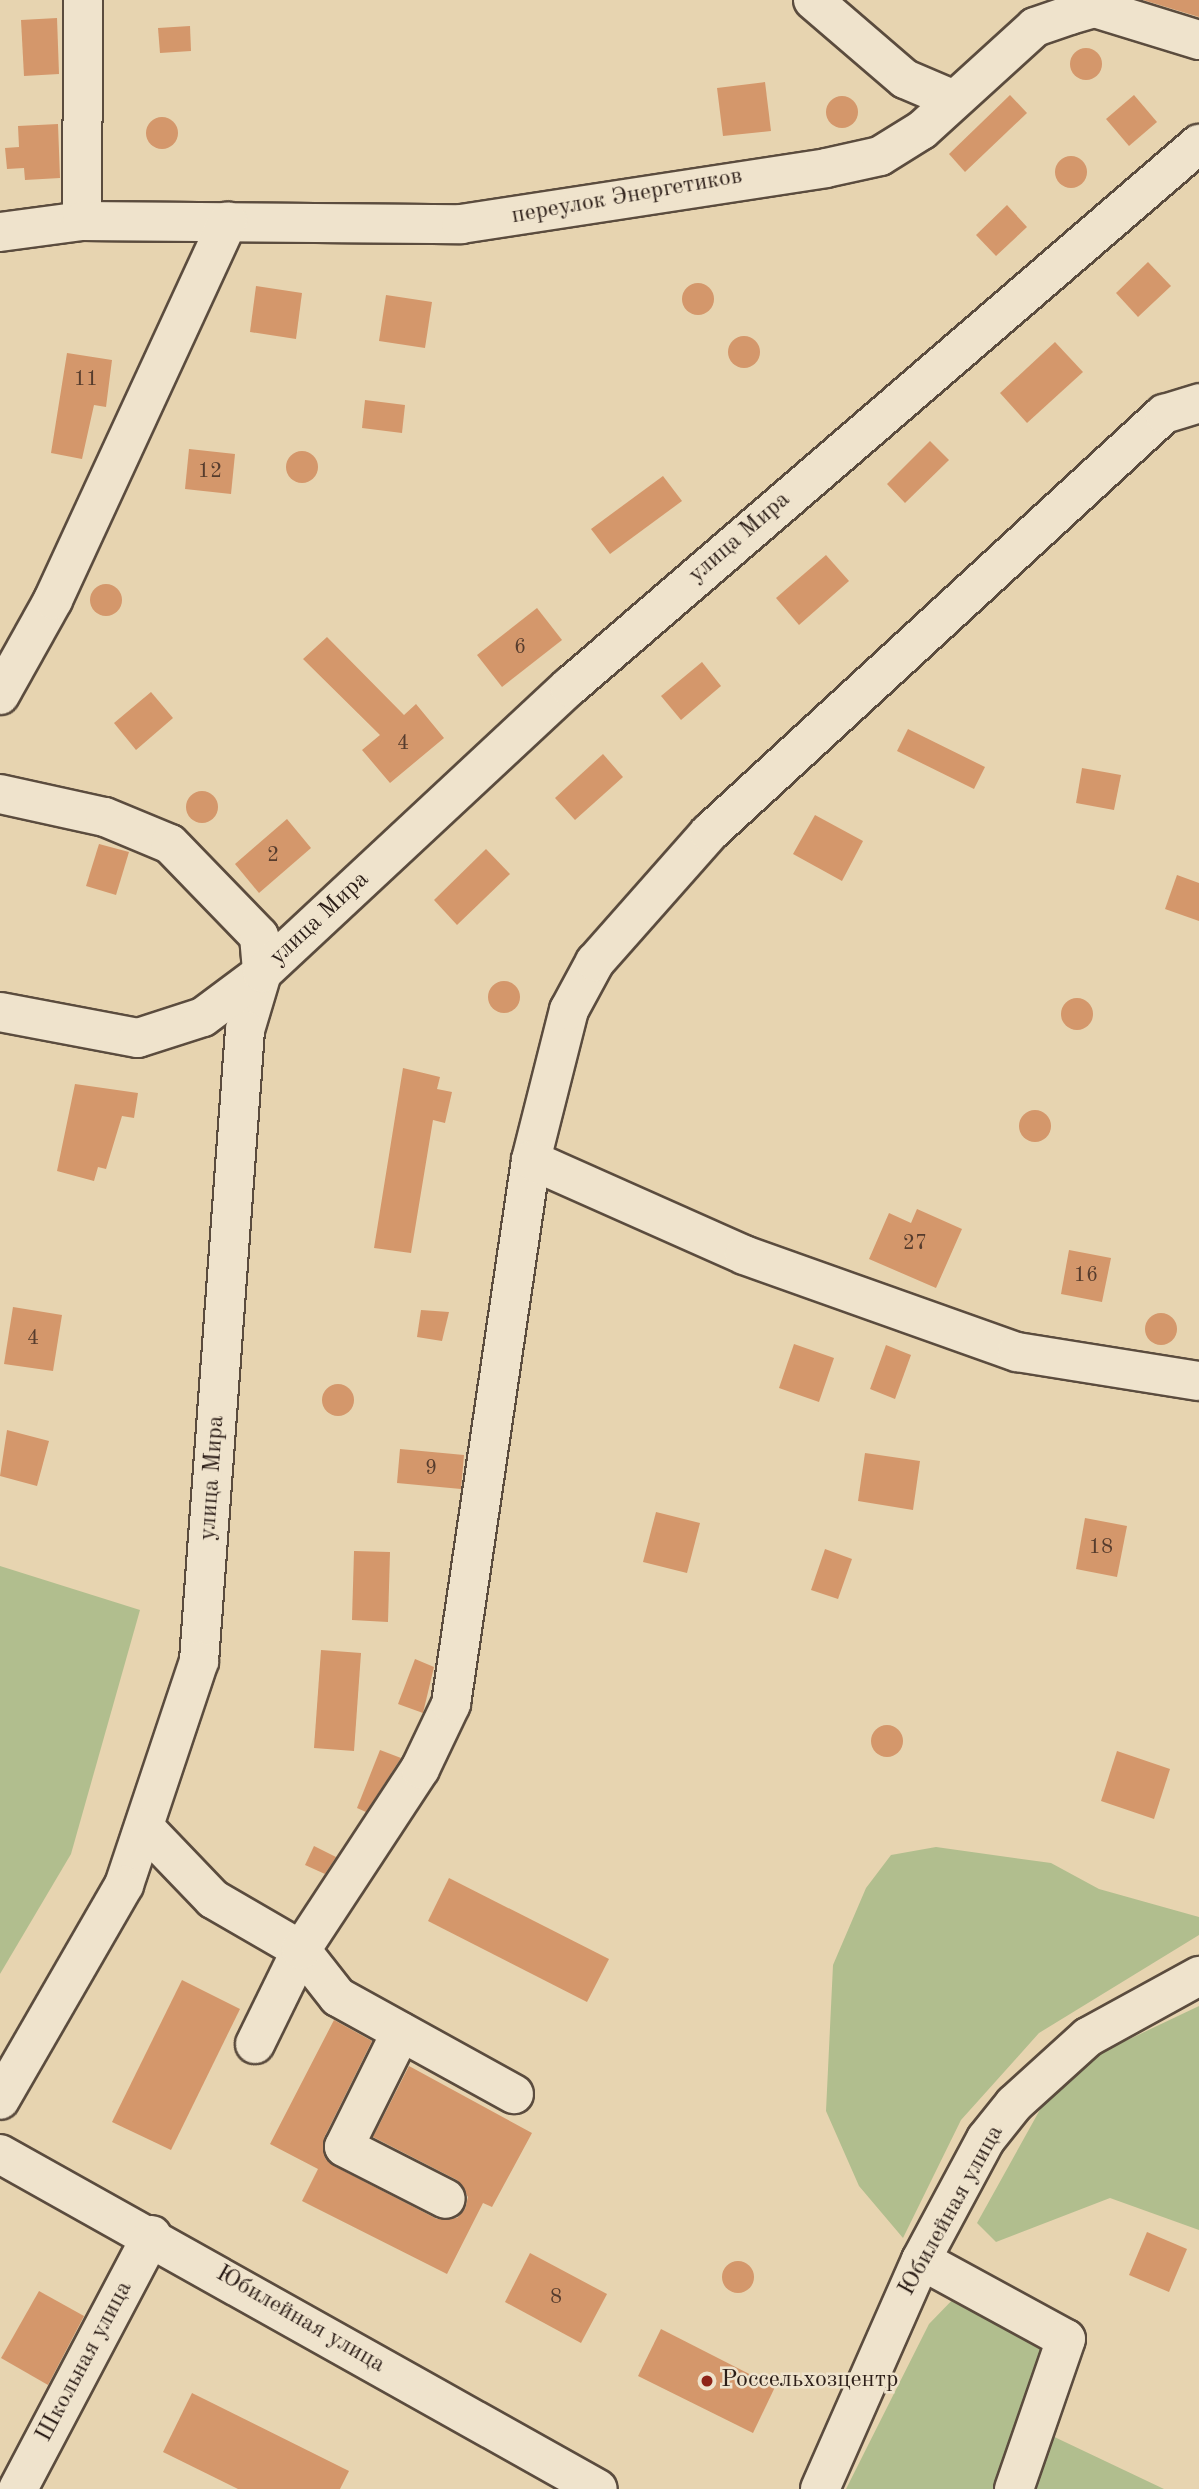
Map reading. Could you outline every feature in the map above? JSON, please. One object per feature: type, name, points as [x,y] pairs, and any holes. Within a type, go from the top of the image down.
[{"type":"street","points":[[82,221],[83,0]]},
{"type":"street","points":[[813,0],[905,79],[952,99]]},
{"type":"street","name":"переулок Энергетиков","points":[[0,232],[82,221],[461,224],[826,168],[880,156],[922,130],[952,99],[1035,27],[1095,8],[1199,40]]},
{"type":"street","name":"улица Мира","points":[[0,2099],[124,1885],[199,1661],[245,1030],[262,973],[579,678],[1199,144]]},
{"type":"street","points":[[0,695],[53,600],[229,221]]},
{"type":"street","points":[[255,2043],[301,1951],[420,1769],[451,1704],[531,1160],[569,1010],[596,962],[700,843],[1164,414],[1199,403]]},
{"type":"street","points":[[0,793],[105,817],[170,844],[259,936],[262,973],[202,1017],[138,1038],[0,1012]]},
{"type":"street","points":[[531,1160],[744,1255],[1017,1352],[1199,1381]]},
{"type":"street","points":[[144,1827],[213,1899],[301,1951],[338,1997],[514,2094]]},
{"type":"street","name":"Юбилейная улица","points":[[820,2489],[921,2260],[986,2139],[1014,2104],[1088,2037],[1199,1976]]},
{"type":"street","points":[[401,2032],[344,2147],[446,2199]]},
{"type":"street","name":"Юбилейная улица","points":[[0,2154],[152,2235],[541,2475],[598,2489]]},
{"type":"street","name":"Школьная улица","points":[[18,2489],[152,2235]]},
{"type":"street","points":[[921,2260],[1066,2339],[1014,2489]]},
{"type":"green space","points":[[0,1566],[140,1610],[71,1854],[0,1974]]},
{"type":"green space","points":[[936,1847],[1051,1863],[1099,1889],[1199,1917],[1199,1935],[1039,2033],[961,2120],[903,2238],[859,2186],[826,2111],[833,1965],[866,1888],[891,1855]]},
{"type":"green space","points":[[1199,2006],[1199,2230],[1110,2198],[996,2242],[977,2223],[1052,2088],[1100,2053]]},
{"type":"green space","points":[[959,2293],[1045,2343],[1046,2433],[1164,2489],[846,2489],[929,2324]]},
{"type":"building","points":[[1143,0],[1199,0],[1199,17]]},
{"type":"building","points":[[57,18],[59,74],[24,76],[21,20]]},
{"type":"building","points":[[190,26],[191,51],[160,53],[158,28]]},
{"type":"building","points":[[1086,48],[1097,53],[1102,64],[1097,75],[1086,80],[1075,75],[1070,64],[1075,53]]},
{"type":"building","points":[[765,82],[771,131],[723,136],[717,88]]},
{"type":"building","points":[[1010,95],[1027,113],[965,172],[949,154]]},
{"type":"building","points":[[1134,95],[1157,122],[1129,146],[1106,119]]},
{"type":"building","points":[[842,96],[853,101],[858,112],[853,123],[842,128],[831,123],[826,112],[831,101]]},
{"type":"building","points":[[162,117],[173,122],[178,133],[173,144],[162,149],[151,144],[146,133],[151,122]]},
{"type":"building","points":[[58,124],[60,178],[25,180],[24,168],[7,169],[5,148],[19,147],[18,126]]},
{"type":"building","points":[[1071,156],[1082,161],[1087,172],[1082,183],[1071,188],[1060,183],[1055,172],[1060,161]]},
{"type":"building","points":[[1007,205],[1027,227],[996,256],[976,235]]},
{"type":"building","points":[[1148,262],[1171,286],[1138,317],[1116,293]]},
{"type":"building","points":[[698,283],[709,288],[714,299],[709,310],[698,315],[687,310],[682,299],[687,288]]},
{"type":"building","points":[[256,286],[302,293],[296,339],[250,332]]},
{"type":"building","points":[[386,295],[432,302],[425,348],[379,341]]},
{"type":"building","points":[[744,336],[755,341],[760,352],[755,363],[744,368],[733,363],[728,352],[733,341]]},
{"type":"building","points":[[1055,342],[1083,372],[1027,423],[1000,393]]},
{"type":"building","points":[[67,353],[112,360],[106,407],[94,405],[82,459],[51,453]]},
{"type":"building","points":[[365,400],[405,405],[402,433],[362,428]]},
{"type":"building","points":[[930,441],[949,460],[905,503],[887,484]]},
{"type":"building","points":[[189,449],[235,454],[231,494],[185,489]]},
{"type":"building","points":[[302,451],[313,456],[318,467],[313,478],[302,483],[291,478],[286,467],[291,456]]},
{"type":"building","points":[[663,476],[682,501],[610,554],[591,529]]},
{"type":"building","points":[[826,555],[849,581],[799,625],[776,598]]},
{"type":"building","points":[[106,584],[117,589],[122,600],[117,611],[106,616],[95,611],[90,600],[95,589]]},
{"type":"building","points":[[537,608],[562,640],[502,687],[477,655]]},
{"type":"building","points":[[327,637],[404,715],[416,704],[444,738],[390,783],[362,750],[380,735],[303,659]]},
{"type":"building","points":[[702,662],[721,686],[681,720],[661,696]]},
{"type":"building","points":[[151,692],[173,718],[136,750],[114,723]]},
{"type":"building","points":[[908,729],[985,767],[974,789],[897,751]]},
{"type":"building","points":[[603,754],[623,777],[575,820],[555,798]]},
{"type":"building","points":[[1082,768],[1121,775],[1114,810],[1076,803]]},
{"type":"building","points":[[202,791],[213,796],[218,807],[213,818],[202,823],[191,818],[186,807],[191,796]]},
{"type":"building","points":[[815,815],[863,841],[842,881],[793,854]]},
{"type":"building","points":[[287,819],[311,848],[259,893],[235,864]]},
{"type":"building","points":[[99,844],[129,852],[116,895],[86,886]]},
{"type":"building","points":[[486,849],[510,874],[457,925],[434,900]]},
{"type":"building","points":[[1177,875],[1199,883],[1199,921],[1165,909]]},
{"type":"building","points":[[504,981],[515,986],[520,997],[515,1008],[504,1013],[493,1008],[488,997],[493,986]]},
{"type":"building","points":[[1077,998],[1088,1003],[1093,1014],[1088,1025],[1077,1030],[1066,1025],[1061,1014],[1066,1003]]},
{"type":"building","points":[[403,1068],[440,1077],[437,1089],[452,1092],[445,1123],[433,1120],[411,1253],[374,1248]]},
{"type":"building","points":[[75,1084],[138,1093],[134,1118],[122,1116],[106,1169],[98,1167],[94,1181],[57,1171]]},
{"type":"building","points":[[1035,1110],[1046,1115],[1051,1126],[1046,1137],[1035,1142],[1024,1137],[1019,1126],[1024,1115]]},
{"type":"building","points":[[917,1209],[962,1229],[936,1288],[869,1259],[889,1213],[911,1223]]},
{"type":"building","points":[[1069,1250],[1111,1258],[1102,1302],[1061,1294]]},
{"type":"building","points":[[13,1307],[62,1315],[53,1371],[4,1364]]},
{"type":"building","points":[[421,1310],[449,1312],[442,1341],[417,1337]]},
{"type":"building","points":[[1161,1313],[1172,1318],[1177,1329],[1172,1340],[1161,1345],[1150,1340],[1145,1329],[1150,1318]]},
{"type":"building","points":[[794,1344],[834,1358],[819,1402],[779,1388]]},
{"type":"building","points":[[886,1345],[911,1355],[895,1399],[870,1389]]},
{"type":"building","points":[[338,1384],[349,1389],[354,1400],[349,1411],[338,1416],[327,1411],[322,1400],[327,1389]]},
{"type":"building","points":[[7,1430],[49,1441],[37,1486],[0,1476]]},
{"type":"building","points":[[400,1449],[464,1455],[461,1489],[397,1483]]},
{"type":"building","points":[[865,1453],[920,1461],[913,1510],[858,1501]]},
{"type":"building","points":[[656,1512],[700,1523],[687,1573],[643,1562]]},
{"type":"building","points":[[1085,1518],[1127,1526],[1117,1577],[1076,1569]]},
{"type":"building","points":[[825,1549],[852,1559],[838,1599],[811,1590]]},
{"type":"building","points":[[354,1551],[390,1552],[388,1622],[352,1620]]},
{"type":"building","points":[[321,1650],[361,1653],[354,1751],[314,1748]]},
{"type":"building","points":[[415,1659],[434,1667],[423,1713],[398,1704]]},
{"type":"building","points":[[887,1725],[898,1730],[903,1741],[898,1752],[887,1757],[876,1752],[871,1741],[876,1730]]},
{"type":"building","points":[[380,1750],[401,1758],[366,1812],[357,1808]]},
{"type":"building","points":[[1117,1751],[1170,1769],[1154,1819],[1101,1801]]},
{"type":"building","points":[[314,1846],[336,1857],[325,1874],[305,1865]]},
{"type":"building","points":[[449,1878],[609,1959],[587,2002],[428,1921]]},
{"type":"building","points":[[182,1980],[240,2009],[171,2150],[112,2122]]},
{"type":"building","points":[[334,2020],[372,2041],[324,2138],[325,2158],[334,2166],[437,2219],[457,2218],[465,2209],[468,2197],[457,2180],[373,2137],[409,2066],[532,2133],[492,2207],[483,2203],[447,2274],[302,2201],[318,2169],[270,2144]]},
{"type":"building","points":[[1147,2232],[1187,2249],[1169,2292],[1129,2275]]},
{"type":"building","points":[[530,2253],[607,2294],[581,2343],[505,2302]]},
{"type":"building","points":[[738,2261],[749,2266],[754,2277],[749,2288],[738,2293],[727,2288],[722,2277],[727,2266]]},
{"type":"building","points":[[39,2291],[84,2316],[48,2385],[1,2358]]},
{"type":"building","name":"Россельхозцентр","points":[[661,2329],[775,2387],[753,2433],[638,2376]]},
{"type":"building","points":[[192,2393],[349,2471],[340,2489],[238,2489],[163,2452]]},
{"type":"place","name":"Россельхозцентр","points":[[707,2381]]}]
